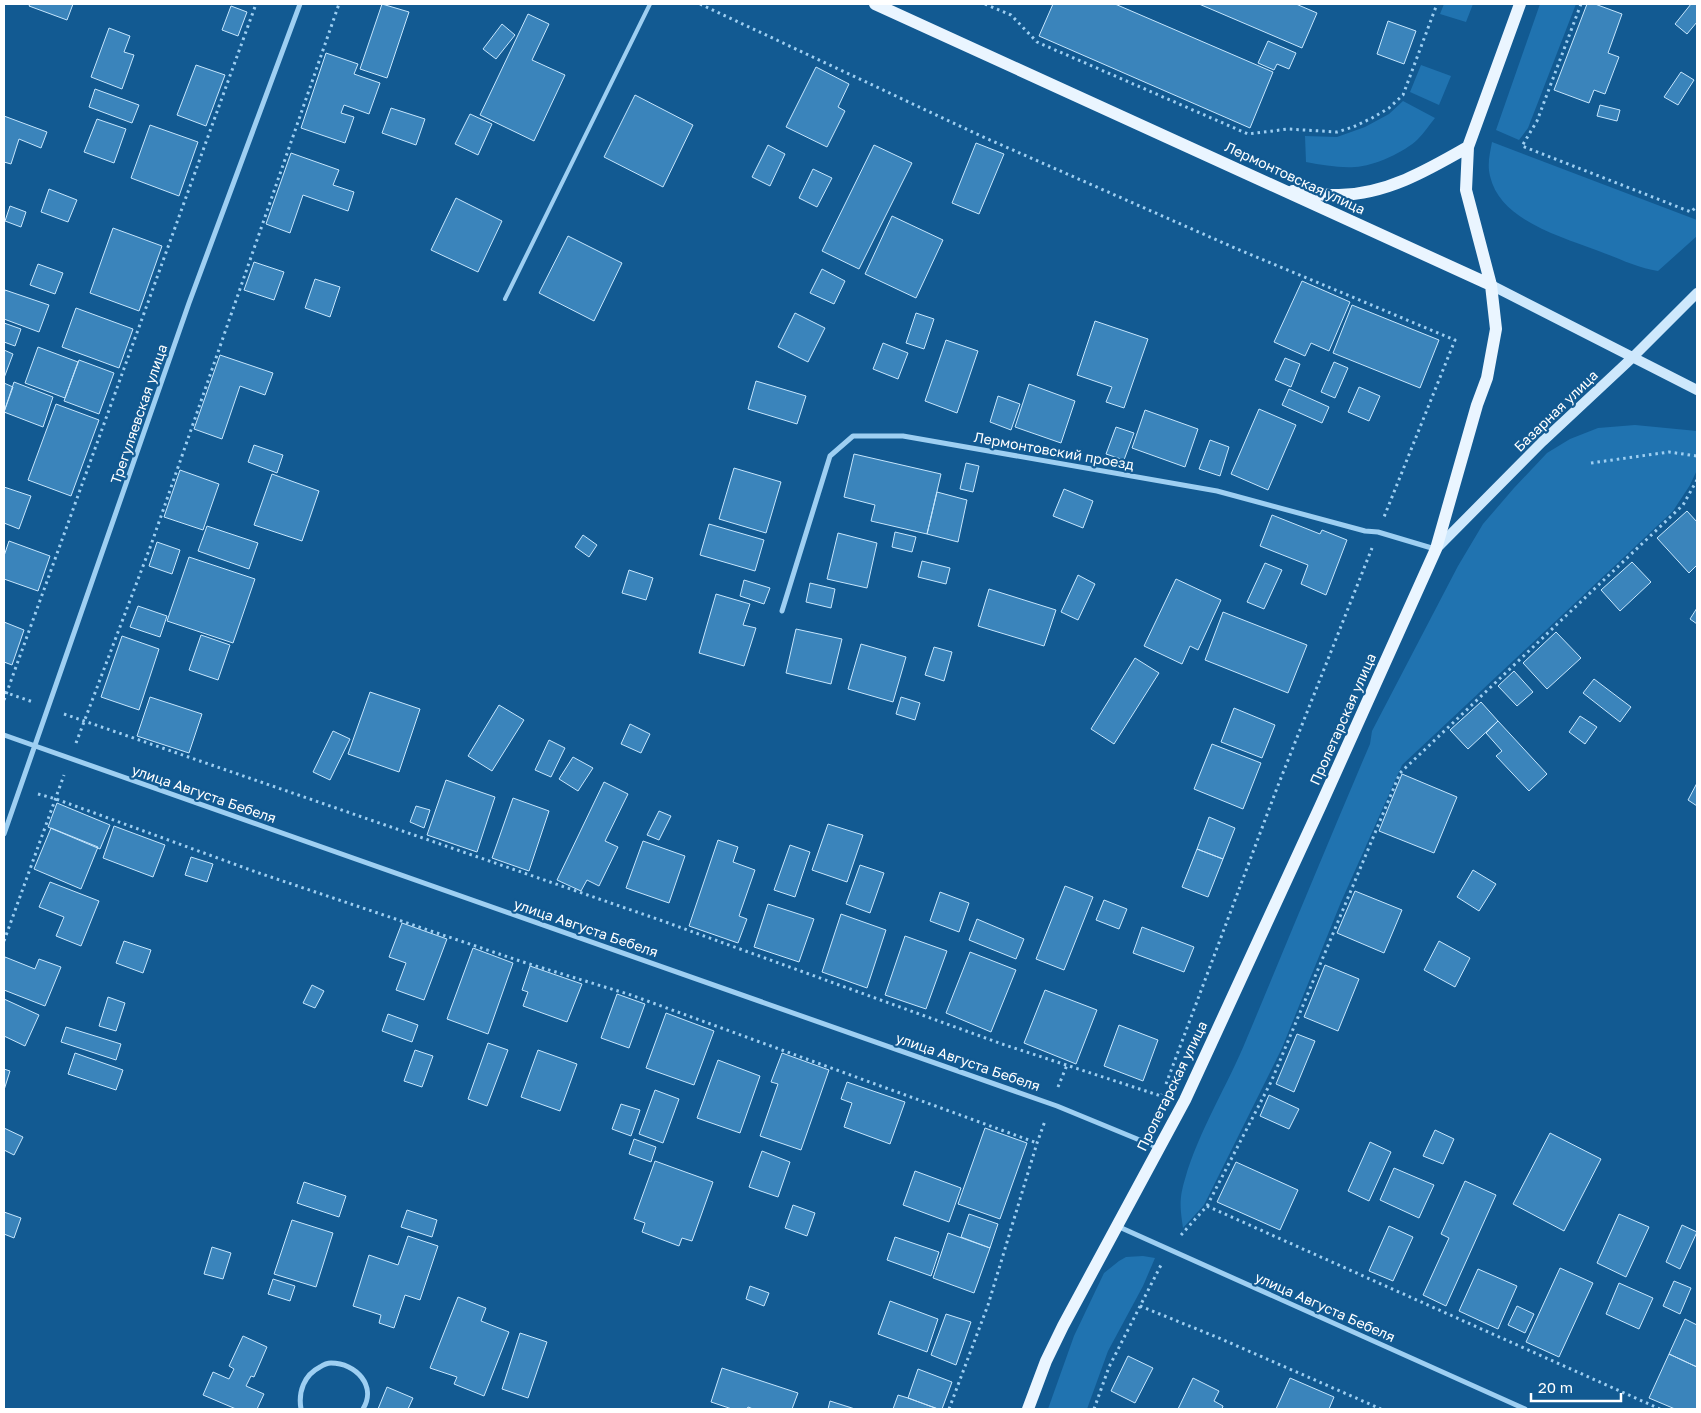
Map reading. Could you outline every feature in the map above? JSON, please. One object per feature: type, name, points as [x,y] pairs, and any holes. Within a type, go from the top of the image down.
[{"type":"main road","name":"Лермонтовская улица","points":[[875,4],[1491,285],[1697,390]]},
{"type":"main road","name":"Пролетарская улица","points":[[1028,1409],[1046,1361],[1063,1326],[1185,1100],[1436,549],[1477,404],[1487,378],[1496,329],[1491,285],[1466,190],[1468,148],[1520,4]]},
{"type":"main road","points":[[1284,190],[1339,196],[1371,191],[1394,185],[1419,174],[1468,148]]},
{"type":"main road","name":"Базарная улица","points":[[1436,549],[1542,442],[1633,357],[1697,293]]},
{"type":"street","name":"Трегуляевская улица","points":[[4,834],[189,303],[300,4]]},
{"type":"street","name":"Лермонтовский проезд","points":[[782,611],[830,456],[853,436],[903,436],[1218,491],[1365,531],[1378,532],[1436,549]]},
{"type":"street","name":"улица Августа Бебеля","points":[[4,735],[1052,1104],[1159,1148]]},
{"type":"street","name":"улица Августа Бебеля","points":[[1117,1225],[1525,1409]]},
{"type":"street","points":[[301,1409],[299,1400],[304,1382],[314,1369],[329,1362],[343,1364],[364,1378],[368,1388],[367,1403],[364,1409]]},
{"type":"lane","points":[[505,299],[650,4]]},
{"type":"path","points":[[4,700],[5,692],[256,4]]},
{"type":"path","points":[[4,941],[70,758],[151,545],[339,4]]},
{"type":"path","points":[[5,692],[660,920],[1002,1044],[1162,1096],[1277,788],[1455,340],[1235,248],[981,136],[700,4]]},
{"type":"path","points":[[985,4],[1011,15],[1037,42],[1248,134],[1288,129],[1336,132],[1353,127],[1389,108],[1403,95],[1437,4]]},
{"type":"path","points":[[1581,4],[1537,121],[1522,146],[1691,212],[1697,206]]},
{"type":"path","points":[[1591,463],[1669,452],[1697,456]]},
{"type":"path","points":[[1094,1409],[1109,1367],[1169,1249],[1207,1206],[1271,1082],[1400,773],[1683,505],[1697,480]]},
{"type":"path","points":[[20,790],[56,799],[256,872],[523,962],[632,995],[1037,1143]]},
{"type":"path","points":[[949,1409],[988,1305],[1037,1143],[1067,1065]]},
{"type":"path","points":[[1207,1206],[1660,1409]]},
{"type":"path","points":[[1140,1306],[1219,1338],[1381,1409]]},
{"type":"shaded area","points":[[1444,4],[1473,4],[1466,22],[1440,14]]},
{"type":"shaded area","points":[[1540,4],[1576,4],[1528,128],[1519,140],[1496,130]]},
{"type":"shaded area","points":[[1421,65],[1451,76],[1439,105],[1410,92]]},
{"type":"shaded area","points":[[1403,101],[1435,118],[1418,139],[1405,149],[1380,161],[1363,166],[1337,167],[1306,162],[1305,136],[1337,137],[1365,127],[1389,114]]},
{"type":"shaded area","points":[[1492,142],[1697,220],[1697,236],[1658,271],[1634,265],[1549,232],[1518,215],[1496,191],[1490,176],[1489,167]]},
{"type":"shaded area","points":[[1635,425],[1697,431],[1697,470],[1690,485],[1673,511],[1402,765],[1341,902],[1282,1048],[1204,1205],[1183,1228],[1182,1192],[1198,1143],[1247,1038],[1370,744],[1372,731],[1458,566],[1483,524],[1547,453],[1570,439],[1598,428]]},
{"type":"shaded area","points":[[1143,1256],[1155,1258],[1143,1286],[1108,1351],[1087,1409],[1048,1409],[1074,1336],[1104,1273],[1126,1257]]},
{"type":"building","points":[[30,4],[73,4],[67,20],[29,6]]},
{"type":"building","points":[[382,4],[409,12],[387,78],[360,69]]},
{"type":"building","points":[[1053,4],[1115,4],[1273,72],[1250,128],[1039,36]]},
{"type":"building","points":[[1199,4],[1296,4],[1317,13],[1302,48]]},
{"type":"building","points":[[1587,4],[1595,4],[1622,14],[1608,53],[1619,57],[1605,94],[1594,90],[1589,103],[1554,90]]},
{"type":"building","points":[[1691,4],[1697,4],[1697,22],[1687,34],[1675,24]]},
{"type":"building","points":[[231,6],[247,12],[238,36],[222,30]]},
{"type":"building","points":[[528,14],[549,24],[532,60],[565,75],[534,141],[480,115]]},
{"type":"building","points":[[1388,21],[1416,31],[1404,64],[1377,54]]},
{"type":"building","points":[[502,24],[515,35],[496,59],[483,49]]},
{"type":"building","points":[[109,28],[130,36],[124,52],[134,55],[122,89],[91,77]]},
{"type":"building","points":[[1268,41],[1296,53],[1289,69],[1277,64],[1274,70],[1258,63]]},
{"type":"building","points":[[326,53],[358,64],[354,74],[380,83],[369,114],[344,105],[341,113],[354,117],[345,143],[301,128]]},
{"type":"building","points":[[196,65],[225,75],[206,126],[177,115]]},
{"type":"building","points":[[816,67],[849,84],[838,107],[845,111],[827,147],[786,127]]},
{"type":"building","points":[[1681,72],[1694,80],[1678,105],[1664,97]]},
{"type":"building","points":[[95,89],[139,105],[132,123],[89,107]]},
{"type":"building","points":[[635,95],[693,125],[663,187],[604,157]]},
{"type":"building","points":[[1600,105],[1620,110],[1617,121],[1597,116]]},
{"type":"building","points":[[391,108],[425,119],[416,145],[382,133]]},
{"type":"building","points":[[470,114],[492,124],[478,155],[455,144]]},
{"type":"building","points":[[4,116],[47,132],[41,148],[19,139],[11,164],[4,162]]},
{"type":"building","points":[[97,119],[126,129],[114,163],[84,152]]},
{"type":"building","points":[[150,125],[198,142],[179,196],[131,178]]},
{"type":"building","points":[[976,143],[1004,154],[979,214],[952,203]]},
{"type":"building","points":[[768,145],[785,154],[770,186],[752,177]]},
{"type":"building","points":[[874,145],[912,163],[859,269],[822,251]]},
{"type":"building","points":[[291,153],[339,170],[333,185],[354,192],[348,211],[303,195],[290,233],[266,224]]},
{"type":"building","points":[[813,169],[832,178],[817,207],[799,198]]},
{"type":"building","points":[[49,189],[77,200],[68,222],[41,212]]},
{"type":"building","points":[[456,198],[502,221],[478,272],[431,250]]},
{"type":"building","points":[[10,206],[26,212],[21,227],[5,221]]},
{"type":"building","points":[[892,216],[943,240],[916,298],[865,274]]},
{"type":"building","points":[[113,228],[162,246],[139,311],[90,293]]},
{"type":"building","points":[[568,236],[622,263],[594,321],[539,293]]},
{"type":"building","points":[[254,262],[284,272],[274,300],[244,290]]},
{"type":"building","points":[[38,264],[63,273],[55,294],[30,285]]},
{"type":"building","points":[[822,269],[845,281],[834,304],[810,293]]},
{"type":"building","points":[[315,279],[340,287],[330,317],[305,308]]},
{"type":"building","points":[[1302,281],[1350,302],[1329,351],[1311,343],[1305,356],[1274,342]]},
{"type":"building","points":[[5,290],[49,305],[39,332],[4,319]]},
{"type":"building","points":[[1352,305],[1439,340],[1420,388],[1333,353]]},
{"type":"building","points":[[76,308],[133,329],[119,368],[62,347]]},
{"type":"building","points":[[795,313],[825,328],[808,362],[778,347]]},
{"type":"building","points":[[916,313],[934,319],[924,349],[906,343]]},
{"type":"building","points":[[1095,321],[1148,339],[1124,408],[1106,402],[1112,387],[1077,375]]},
{"type":"building","points":[[4,323],[21,329],[15,346],[4,342]]},
{"type":"building","points":[[946,340],[978,351],[957,413],[925,401]]},
{"type":"building","points":[[883,343],[908,353],[898,379],[873,369]]},
{"type":"building","points":[[38,347],[78,362],[65,398],[25,383]]},
{"type":"building","points":[[4,350],[13,354],[4,378]]},
{"type":"building","points":[[220,355],[273,373],[265,395],[240,386],[222,439],[194,429]]},
{"type":"building","points":[[1285,358],[1300,364],[1291,387],[1275,380]]},
{"type":"building","points":[[79,360],[114,373],[99,414],[64,401]]},
{"type":"building","points":[[1334,362],[1348,368],[1335,398],[1321,392]]},
{"type":"building","points":[[756,381],[806,396],[797,424],[748,409]]},
{"type":"building","points":[[14,382],[53,397],[43,427],[4,412]]},
{"type":"building","points":[[4,383],[13,387],[4,412]]},
{"type":"building","points":[[1029,384],[1075,401],[1061,443],[1015,427]]},
{"type":"building","points":[[1359,387],[1380,396],[1369,421],[1348,412]]},
{"type":"building","points":[[1289,389],[1329,407],[1322,423],[1282,405]]},
{"type":"building","points":[[998,396],[1020,404],[1011,430],[990,422]]},
{"type":"building","points":[[56,404],[99,420],[71,496],[28,480]]},
{"type":"building","points":[[1259,409],[1296,425],[1268,490],[1231,474]]},
{"type":"building","points":[[1145,410],[1198,429],[1185,467],[1132,448]]},
{"type":"building","points":[[1116,427],[1134,433],[1124,460],[1106,454]]},
{"type":"building","points":[[1210,440],[1229,447],[1220,476],[1199,469]]},
{"type":"building","points":[[254,445],[283,455],[277,473],[248,462]]},
{"type":"building","points":[[854,454],[941,474],[927,534],[871,521],[875,505],[844,497]]},
{"type":"building","points":[[966,463],[979,466],[973,492],[960,489]]},
{"type":"building","points":[[734,468],[781,482],[766,533],[719,519]]},
{"type":"building","points":[[180,470],[219,484],[203,530],[164,517]]},
{"type":"building","points":[[272,474],[319,491],[302,541],[254,525]]},
{"type":"building","points":[[4,487],[31,496],[19,529],[4,523]]},
{"type":"building","points":[[1064,489],[1093,501],[1083,528],[1053,516]]},
{"type":"building","points":[[937,492],[967,500],[958,542],[927,534]]},
{"type":"building","points":[[1687,511],[1697,522],[1697,565],[1689,573],[1657,538]]},
{"type":"building","points":[[1272,515],[1320,534],[1322,530],[1347,540],[1326,595],[1301,584],[1308,565],[1260,546]]},
{"type":"building","points":[[709,524],[764,540],[755,571],[700,555]]},
{"type":"building","points":[[207,526],[258,543],[249,569],[198,551]]},
{"type":"building","points":[[895,532],[916,537],[912,552],[892,547]]},
{"type":"building","points":[[838,533],[877,543],[867,588],[827,579]]},
{"type":"building","points":[[583,535],[597,545],[589,557],[575,547]]},
{"type":"building","points":[[9,541],[50,556],[38,591],[4,579],[4,556]]},
{"type":"building","points":[[157,542],[180,550],[172,574],[149,566]]},
{"type":"building","points":[[189,557],[255,579],[233,643],[167,621]]},
{"type":"building","points":[[922,561],[950,568],[946,584],[918,577]]},
{"type":"building","points":[[1632,562],[1651,582],[1620,611],[1601,590]]},
{"type":"building","points":[[1265,563],[1282,570],[1264,609],[1247,602]]},
{"type":"building","points":[[629,570],[653,578],[646,600],[622,593]]},
{"type":"building","points":[[1078,575],[1095,584],[1078,620],[1061,612]]},
{"type":"building","points":[[1176,579],[1221,600],[1198,650],[1190,646],[1182,664],[1144,646]]},
{"type":"building","points":[[744,580],[770,588],[764,604],[740,596]]},
{"type":"building","points":[[810,583],[835,589],[831,608],[806,602]]},
{"type":"building","points":[[989,589],[1056,610],[1044,646],[978,626]]},
{"type":"building","points":[[716,594],[750,604],[743,625],[756,628],[744,666],[699,653]]},
{"type":"building","points":[[138,606],[167,616],[160,637],[130,627]]},
{"type":"building","points":[[1697,608],[1697,624],[1690,619]]},
{"type":"building","points":[[1223,612],[1307,645],[1288,693],[1205,660]]},
{"type":"building","points":[[4,622],[24,630],[12,665],[4,662]]},
{"type":"building","points":[[796,629],[842,639],[831,684],[786,673]]},
{"type":"building","points":[[1556,632],[1581,658],[1547,689],[1523,663]]},
{"type":"building","points":[[201,635],[230,645],[218,680],[189,670]]},
{"type":"building","points":[[122,636],[159,649],[139,710],[101,697]]},
{"type":"building","points":[[861,644],[906,657],[893,702],[848,689]]},
{"type":"building","points":[[934,647],[952,652],[944,681],[925,675]]},
{"type":"building","points":[[1135,658],[1159,673],[1114,744],[1091,729]]},
{"type":"building","points":[[1514,671],[1533,692],[1517,706],[1498,686]]},
{"type":"building","points":[[1594,679],[1631,707],[1620,722],[1583,693]]},
{"type":"building","points":[[370,692],[420,709],[399,772],[348,754]]},
{"type":"building","points":[[150,697],[202,714],[189,753],[137,736]]},
{"type":"building","points":[[901,697],[920,703],[915,720],[896,714]]},
{"type":"building","points":[[1481,702],[1498,721],[1468,749],[1450,730]]},
{"type":"building","points":[[499,705],[524,720],[492,771],[468,756]]},
{"type":"building","points":[[1234,708],[1275,725],[1262,758],[1221,742]]},
{"type":"building","points":[[1580,716],[1597,727],[1585,744],[1569,732]]},
{"type":"building","points":[[1498,721],[1547,774],[1529,791],[1496,756],[1502,751],[1486,733]]},
{"type":"building","points":[[630,724],[650,734],[641,753],[621,744]]},
{"type":"building","points":[[333,731],[350,739],[330,780],[313,772]]},
{"type":"building","points":[[549,740],[565,748],[551,777],[535,770]]},
{"type":"building","points":[[1212,744],[1261,763],[1243,809],[1194,789]]},
{"type":"building","points":[[573,757],[593,768],[578,791],[559,779]]},
{"type":"building","points":[[1402,774],[1457,797],[1434,853],[1379,831]]},
{"type":"building","points":[[446,780],[495,797],[477,852],[427,835]]},
{"type":"building","points":[[604,782],[628,794],[605,841],[618,847],[599,886],[587,880],[581,891],[557,880]]},
{"type":"building","points":[[1697,783],[1697,806],[1688,800]]},
{"type":"building","points":[[513,798],[549,811],[529,871],[492,858]]},
{"type":"building","points":[[57,803],[110,825],[100,849],[48,827]]},
{"type":"building","points":[[416,806],[430,810],[424,828],[410,822]]},
{"type":"building","points":[[659,811],[671,816],[659,840],[647,835]]},
{"type":"building","points":[[1209,817],[1235,828],[1223,859],[1197,849]]},
{"type":"building","points":[[828,824],[863,835],[847,882],[812,870]]},
{"type":"building","points":[[114,826],[165,845],[153,877],[103,858]]},
{"type":"building","points":[[51,828],[98,847],[81,889],[34,869]]},
{"type":"building","points":[[718,840],[738,847],[733,862],[755,870],[739,916],[747,919],[738,943],[689,926]]},
{"type":"building","points":[[643,841],[685,856],[669,903],[626,888]]},
{"type":"building","points":[[790,845],[810,852],[795,897],[774,890]]},
{"type":"building","points":[[1197,849],[1223,859],[1208,897],[1182,887]]},
{"type":"building","points":[[191,857],[213,864],[207,882],[185,875]]},
{"type":"building","points":[[860,865],[884,873],[870,913],[846,904]]},
{"type":"building","points":[[1473,870],[1496,884],[1479,911],[1457,897]]},
{"type":"building","points":[[50,882],[99,901],[81,946],[56,936],[64,917],[39,907]]},
{"type":"building","points":[[1065,886],[1093,897],[1064,970],[1036,959]]},
{"type":"building","points":[[1355,891],[1402,910],[1384,953],[1337,933]]},
{"type":"building","points":[[940,892],[969,903],[959,932],[930,921]]},
{"type":"building","points":[[1104,900],[1127,909],[1119,929],[1096,920]]},
{"type":"building","points":[[768,904],[814,919],[799,962],[754,947]]},
{"type":"building","points":[[841,914],[886,930],[867,988],[822,972]]},
{"type":"building","points":[[977,919],[1024,939],[1016,959],[969,940]]},
{"type":"building","points":[[402,923],[447,939],[424,1000],[396,990],[406,963],[389,957]]},
{"type":"building","points":[[1142,927],[1194,947],[1184,972],[1133,953]]},
{"type":"building","points":[[905,936],[947,951],[926,1009],[885,995]]},
{"type":"building","points":[[124,941],[151,950],[143,973],[116,963]]},
{"type":"building","points":[[1439,941],[1470,958],[1455,987],[1424,970]]},
{"type":"building","points":[[473,948],[513,963],[488,1034],[447,1019]]},
{"type":"building","points":[[970,952],[1016,970],[991,1032],[946,1013]]},
{"type":"building","points":[[5,957],[35,969],[39,959],[61,967],[45,1006],[4,990]]},
{"type":"building","points":[[1325,965],[1359,979],[1338,1031],[1304,1017]]},
{"type":"building","points":[[530,966],[582,984],[567,1022],[523,1006],[528,992],[522,990]]},
{"type":"building","points":[[312,985],[324,991],[315,1008],[303,1003]]},
{"type":"building","points":[[1045,990],[1097,1010],[1076,1064],[1024,1043]]},
{"type":"building","points":[[617,994],[645,1004],[629,1048],[601,1038]]},
{"type":"building","points":[[108,997],[125,1003],[116,1031],[99,1026]]},
{"type":"building","points":[[4,999],[39,1015],[25,1046],[4,1036]]},
{"type":"building","points":[[666,1013],[714,1031],[694,1085],[646,1068]]},
{"type":"building","points":[[388,1014],[418,1025],[412,1042],[382,1031]]},
{"type":"building","points":[[1119,1025],[1158,1040],[1143,1081],[1104,1066]]},
{"type":"building","points":[[66,1027],[121,1044],[116,1060],[61,1042]]},
{"type":"building","points":[[1297,1034],[1315,1041],[1294,1092],[1276,1084]]},
{"type":"building","points":[[488,1043],[508,1050],[487,1106],[468,1099]]},
{"type":"building","points":[[415,1050],[433,1056],[422,1087],[404,1081]]},
{"type":"building","points":[[538,1050],[577,1064],[560,1111],[521,1097]]},
{"type":"building","points":[[75,1053],[123,1070],[116,1090],[68,1074]]},
{"type":"building","points":[[782,1053],[829,1070],[801,1150],[760,1136],[778,1084],[771,1082]]},
{"type":"building","points":[[718,1060],[760,1076],[740,1133],[697,1118]]},
{"type":"building","points":[[4,1069],[10,1071],[4,1090]]},
{"type":"building","points":[[847,1082],[905,1102],[890,1144],[844,1127],[852,1103],[841,1099]]},
{"type":"building","points":[[655,1090],[679,1099],[663,1143],[639,1134]]},
{"type":"building","points":[[1269,1095],[1299,1109],[1289,1129],[1260,1116]]},
{"type":"building","points":[[621,1104],[640,1110],[631,1136],[612,1129]]},
{"type":"building","points":[[4,1128],[23,1137],[14,1155],[4,1150]]},
{"type":"building","points":[[985,1128],[1027,1143],[1000,1219],[958,1204]]},
{"type":"building","points":[[1435,1130],[1454,1139],[1443,1164],[1423,1156]]},
{"type":"building","points":[[1550,1133],[1601,1159],[1564,1231],[1513,1204]]},
{"type":"building","points":[[634,1139],[656,1147],[651,1162],[629,1154]]},
{"type":"building","points":[[1370,1142],[1391,1152],[1369,1201],[1348,1191]]},
{"type":"building","points":[[762,1151],[790,1162],[778,1197],[749,1187]]},
{"type":"building","points":[[655,1161],[713,1182],[692,1241],[682,1238],[679,1246],[642,1232],[645,1223],[634,1219]]},
{"type":"building","points":[[1236,1162],[1298,1190],[1280,1230],[1217,1202]]},
{"type":"building","points":[[1394,1168],[1434,1185],[1419,1218],[1380,1200]]},
{"type":"building","points":[[915,1171],[961,1188],[949,1222],[903,1205]]},
{"type":"building","points":[[1465,1181],[1496,1195],[1446,1306],[1423,1295],[1449,1238],[1441,1234]]},
{"type":"building","points":[[304,1182],[346,1196],[339,1217],[297,1203]]},
{"type":"building","points":[[793,1205],[815,1213],[807,1236],[785,1228]]},
{"type":"building","points":[[407,1210],[437,1220],[432,1237],[401,1227]]},
{"type":"building","points":[[4,1212],[21,1218],[14,1238],[4,1234]]},
{"type":"building","points":[[969,1214],[998,1224],[990,1248],[961,1237]]},
{"type":"building","points":[[1619,1214],[1649,1227],[1626,1277],[1597,1263]]},
{"type":"building","points":[[292,1220],[333,1233],[316,1287],[274,1274]]},
{"type":"building","points":[[1682,1225],[1697,1232],[1680,1269],[1666,1262]]},
{"type":"building","points":[[1389,1226],[1413,1237],[1393,1281],[1369,1271]]},
{"type":"building","points":[[948,1233],[990,1248],[974,1293],[933,1278]]},
{"type":"building","points":[[408,1236],[438,1246],[420,1300],[405,1295],[394,1328],[379,1323],[381,1315],[353,1306],[369,1255],[398,1265]]},
{"type":"building","points":[[895,1237],[939,1252],[931,1276],[887,1260]]},
{"type":"building","points":[[212,1247],[231,1253],[223,1279],[204,1274]]},
{"type":"building","points":[[1560,1268],[1593,1283],[1559,1357],[1526,1342]]},
{"type":"building","points":[[1478,1269],[1517,1286],[1498,1329],[1459,1311]]},
{"type":"building","points":[[273,1279],[295,1286],[290,1301],[268,1294]]},
{"type":"building","points":[[1674,1281],[1691,1288],[1680,1314],[1663,1306]]},
{"type":"building","points":[[1619,1283],[1653,1298],[1639,1329],[1606,1314]]},
{"type":"building","points":[[750,1286],[769,1293],[764,1306],[746,1299]]},
{"type":"building","points":[[458,1297],[486,1308],[481,1321],[509,1332],[484,1396],[454,1384],[457,1377],[430,1368]]},
{"type":"building","points":[[890,1301],[938,1319],[927,1352],[878,1334]]},
{"type":"building","points":[[1517,1306],[1534,1314],[1525,1333],[1508,1325]]},
{"type":"building","points":[[946,1314],[971,1322],[956,1365],[931,1355]]},
{"type":"building","points":[[1685,1319],[1697,1325],[1697,1367],[1669,1354]]},
{"type":"building","points":[[520,1333],[547,1342],[528,1398],[502,1389]]},
{"type":"building","points":[[243,1336],[267,1347],[254,1377],[251,1376],[246,1386],[264,1394],[257,1409],[236,1409],[203,1395],[213,1372],[229,1379],[234,1369],[229,1366]]},
{"type":"building","points":[[1669,1354],[1697,1367],[1697,1409],[1675,1409],[1649,1398]]},
{"type":"building","points":[[1128,1356],[1153,1368],[1135,1403],[1111,1391]]},
{"type":"building","points":[[722,1368],[798,1393],[792,1409],[753,1409],[748,1407],[747,1409],[732,1409],[711,1402]]},
{"type":"building","points":[[918,1369],[952,1382],[942,1409],[908,1398]]},
{"type":"building","points":[[1193,1378],[1219,1391],[1214,1401],[1223,1406],[1222,1409],[1178,1409]]},
{"type":"building","points":[[1290,1378],[1334,1397],[1329,1409],[1276,1409]]},
{"type":"building","points":[[387,1387],[413,1398],[408,1409],[378,1409]]},
{"type":"building","points":[[898,1395],[908,1398],[938,1409],[893,1409]]},
{"type":"building","points":[[830,1401],[855,1409],[828,1409]]}]
